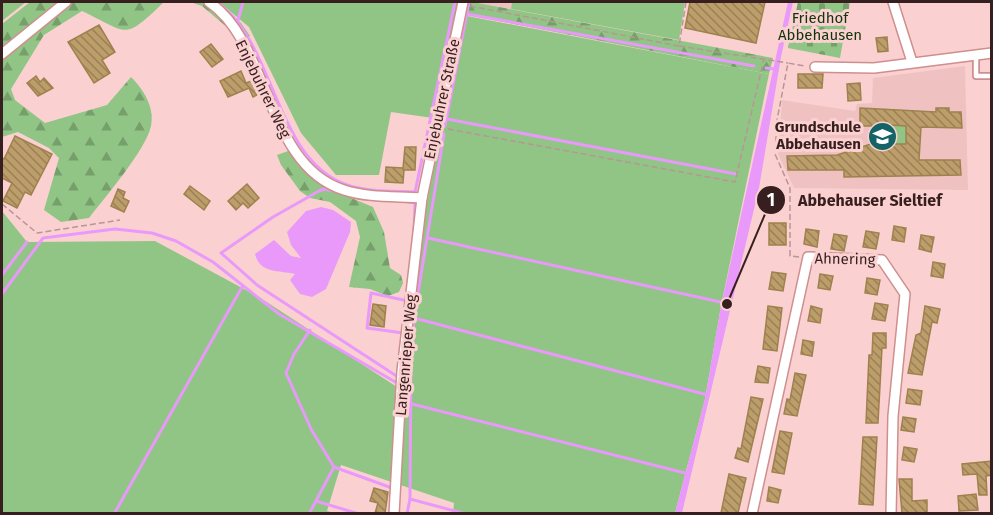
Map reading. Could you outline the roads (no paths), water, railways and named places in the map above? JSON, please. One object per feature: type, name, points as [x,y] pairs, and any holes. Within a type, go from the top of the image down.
[{"type":"street","points":[[2,54],[66,2]]},
{"type":"street","name":"Enjebuhrer Weg","points":[[209,2],[220,9],[250,56],[285,136],[316,173],[335,187],[346,191],[422,198]]},
{"type":"street","points":[[893,2],[912,62]]},
{"type":"street","name":"Enjebuhrer Straße","points":[[422,198],[436,127],[467,4]]},
{"type":"street","points":[[814,67],[874,69],[912,62],[992,53]]},
{"type":"street","name":"Langenrieper Weg","points":[[394,513],[402,371],[422,198]]},
{"type":"street","name":"Ahnering","points":[[752,513],[808,257],[882,260],[905,294],[892,416],[891,513]]},
{"type":"lane","points":[[976,54],[976,76],[992,76]]},
{"type":"waterway","points":[[217,2],[237,21],[252,45],[289,127],[304,151],[323,171],[347,185],[363,189],[415,192],[455,2]]},
{"type":"waterway","points":[[237,24],[243,2]]},
{"type":"waterway","points":[[445,126],[469,2]]},
{"type":"waterway","points":[[467,14],[754,66]]},
{"type":"waterway","points":[[2,48],[24,31]]},
{"type":"waterway","points":[[766,68],[775,69]]},
{"type":"waterway","points":[[447,119],[736,174]]},
{"type":"waterway","points":[[444,134],[414,318],[411,366],[410,499],[466,514]]},
{"type":"waterway","points":[[339,192],[324,189],[319,191],[273,217],[221,253],[257,285],[398,377]]},
{"type":"waterway","points":[[402,201],[415,203],[414,232]]},
{"type":"waterway","points":[[2,294],[43,238],[115,229],[152,233],[176,241],[213,262],[279,314],[397,383]]},
{"type":"waterway","points":[[428,238],[725,303]]},
{"type":"waterway","points":[[2,275],[27,242]]},
{"type":"waterway","points":[[114,514],[242,287]]},
{"type":"waterway","points":[[403,333],[367,328],[371,293],[408,301]]},
{"type":"waterway","points":[[414,318],[708,395]]},
{"type":"waterway","points":[[310,330],[294,354],[286,373],[311,429],[334,467],[392,488]]},
{"type":"waterway","points":[[412,404],[689,474]]},
{"type":"waterway","points":[[309,514],[334,467]]},
{"type":"waterway","points":[[407,514],[410,499]]},
{"type":"waterway","points":[[316,501],[359,514]]},
{"type":"place","name":"Grundschule Abbehausen","points":[[882,136]]},
{"type":"place","name":"Abbehauser Sieltief","points":[[727,304]]},
{"type":"park label","name":"Friedhof Abbehausen","points":[[820,26]]}]
